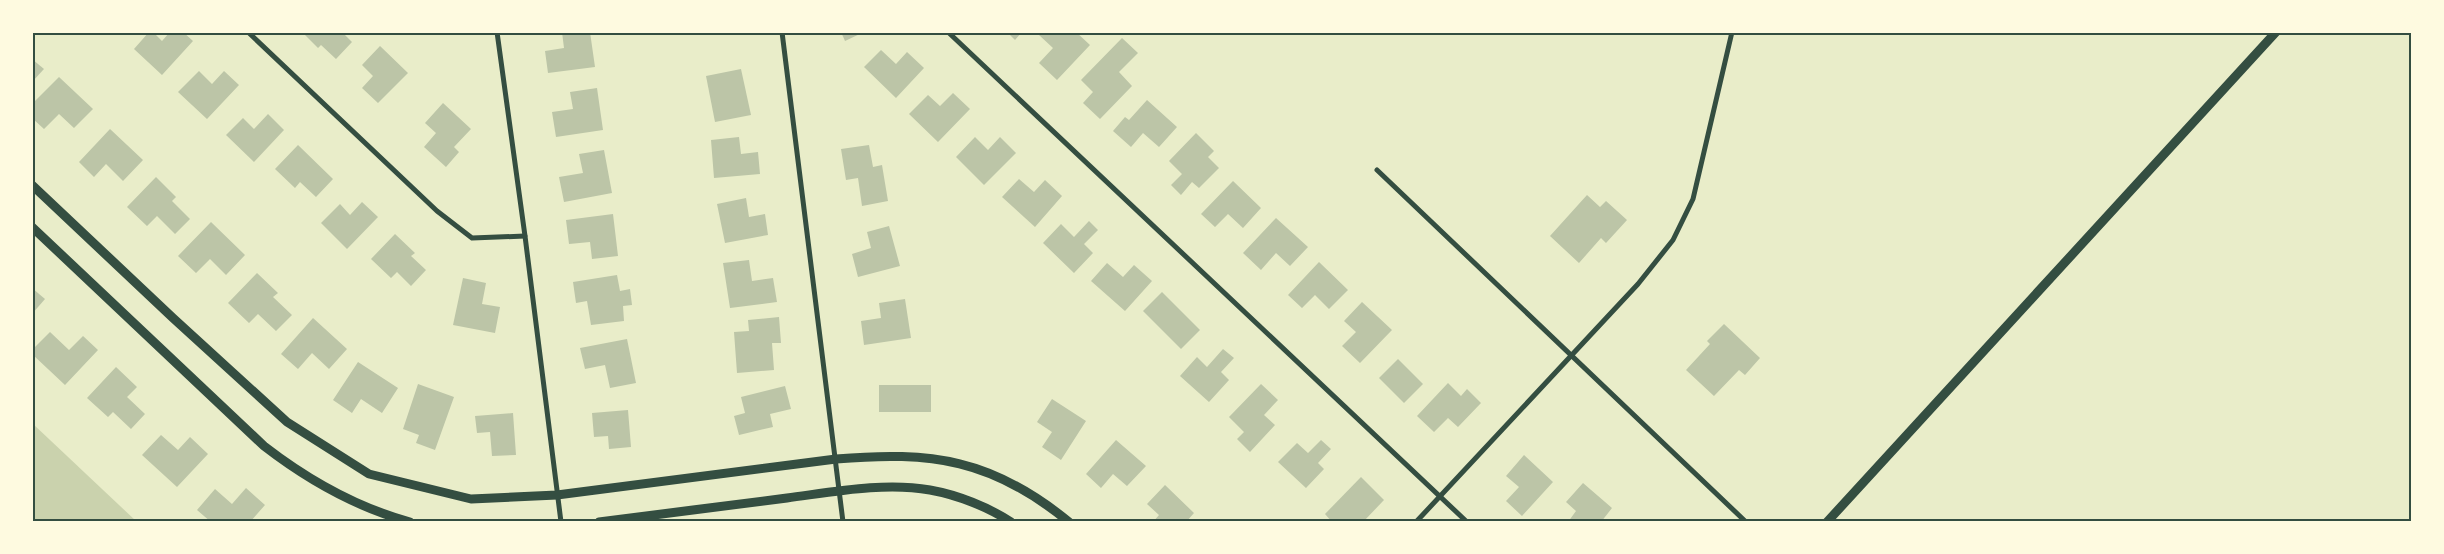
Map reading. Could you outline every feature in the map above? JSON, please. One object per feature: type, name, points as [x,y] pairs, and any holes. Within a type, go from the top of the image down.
[{"type":"street","points":[[248,32],[437,211],[472,238],[525,236]]},
{"type":"street","points":[[497,32],[561,522]]},
{"type":"street","points":[[782,32],[844,522]]},
{"type":"street","points":[[948,32],[1467,522]]},
{"type":"street","points":[[1416,522],[1658,262],[1683,220],[1700,175],[1732,32]]},
{"type":"street","points":[[1827,522],[2276,32]]},
{"type":"street","points":[[1378,170],[1746,522]]},
{"type":"street","points":[[32,184],[173,318],[287,422],[369,474],[470,500],[558,495],[836,459],[900,455],[933,458],[967,465],[1013,482],[1034,494],[1069,522]]},
{"type":"street","points":[[32,227],[264,446],[293,469],[356,503],[410,522]]},
{"type":"street","points":[[599,522],[839,491],[884,488],[930,490],[978,505],[1011,522]]},
{"type":"green space","points":[[33,424],[136,521],[33,521]]},
{"type":"building","points":[[149,32],[153,32],[162,41],[170,32],[183,32],[193,41],[162,75],[134,49]]},
{"type":"building","points":[[302,32],[342,32],[352,42],[336,59],[321,45],[318,48]]},
{"type":"building","points":[[562,32],[590,32],[595,67],[548,73],[545,51],[564,48]]},
{"type":"building","points":[[841,32],[864,32],[845,41]]},
{"type":"building","points":[[1007,32],[1022,32],[1015,40]]},
{"type":"building","points":[[1042,32],[1076,32],[1090,45],[1057,80],[1039,63],[1053,48],[1039,35]]},
{"type":"building","points":[[1122,38],[1138,53],[1119,72],[1132,86],[1100,119],[1083,103],[1093,92],[1081,80]]},
{"type":"building","points":[[380,46],[408,73],[378,103],[362,88],[373,76],[362,65]]},
{"type":"building","points":[[881,50],[896,64],[907,52],[924,68],[896,98],[864,67]]},
{"type":"building","points":[[32,59],[44,69],[32,82]]},
{"type":"building","points":[[741,69],[751,115],[715,122],[706,76]]},
{"type":"building","points":[[199,71],[212,84],[224,71],[239,85],[207,119],[178,92]]},
{"type":"building","points":[[59,77],[93,109],[74,128],[59,114],[44,129],[32,118],[32,104]]},
{"type":"building","points":[[597,88],[603,130],[556,137],[552,112],[573,109],[570,92]]},
{"type":"building","points":[[953,93],[970,109],[938,142],[909,114],[928,95],[940,106]]},
{"type":"building","points":[[1147,100],[1177,127],[1159,147],[1143,133],[1131,147],[1113,131],[1125,117],[1129,120]]},
{"type":"building","points":[[443,103],[471,129],[454,147],[459,152],[446,167],[424,147],[436,133],[425,123]]},
{"type":"building","points":[[268,114],[284,130],[254,162],[226,135],[243,118],[254,129]]},
{"type":"building","points":[[110,129],[143,160],[123,181],[106,164],[94,177],[79,162]]},
{"type":"building","points":[[1196,133],[1214,151],[1208,157],[1219,168],[1199,188],[1192,182],[1181,195],[1171,185],[1182,174],[1169,161]]},
{"type":"building","points":[[739,137],[741,154],[758,152],[760,174],[714,178],[711,140]]},
{"type":"building","points":[[975,137],[988,150],[1000,137],[1016,153],[984,185],[956,157]]},
{"type":"building","points":[[298,145],[333,179],[316,197],[300,182],[295,188],[275,169]]},
{"type":"building","points":[[869,145],[873,167],[882,165],[888,201],[862,206],[858,178],[846,180],[841,149]]},
{"type":"building","points":[[604,150],[612,193],[564,202],[559,177],[583,173],[579,154]]},
{"type":"building","points":[[156,177],[176,197],[172,201],[190,219],[175,234],[157,216],[147,226],[127,207]]},
{"type":"building","points":[[1019,179],[1034,192],[1045,180],[1062,196],[1035,227],[1002,197]]},
{"type":"building","points":[[1233,181],[1261,208],[1243,228],[1228,214],[1215,227],[1201,214]]},
{"type":"building","points":[[1587,195],[1600,207],[1606,201],[1627,220],[1606,243],[1601,238],[1579,263],[1550,236]]},
{"type":"building","points":[[746,198],[749,217],[765,214],[768,235],[725,243],[717,204]]},
{"type":"building","points":[[362,202],[378,217],[347,249],[321,223],[340,204],[350,215]]},
{"type":"building","points":[[613,214],[618,256],[592,259],[590,242],[569,244],[566,220]]},
{"type":"building","points":[[1276,218],[1308,247],[1290,266],[1276,253],[1261,270],[1243,253]]},
{"type":"building","points":[[1089,221],[1098,230],[1084,244],[1093,253],[1074,273],[1043,243],[1061,224],[1074,237]]},
{"type":"building","points":[[211,222],[245,255],[226,275],[210,259],[196,273],[178,256]]},
{"type":"building","points":[[889,226],[900,266],[858,277],[852,254],[871,248],[867,232]]},
{"type":"building","points":[[395,234],[415,253],[411,256],[426,270],[411,286],[397,272],[391,278],[371,259]]},
{"type":"building","points":[[749,260],[752,281],[773,278],[777,302],[730,308],[723,263]]},
{"type":"building","points":[[1319,262],[1348,290],[1329,309],[1315,295],[1302,308],[1288,295]]},
{"type":"building","points":[[1107,263],[1123,277],[1134,265],[1152,281],[1125,311],[1091,281]]},
{"type":"building","points":[[257,273],[278,293],[273,297],[292,315],[276,331],[258,314],[249,323],[228,303]]},
{"type":"building","points":[[617,275],[620,291],[630,289],[632,305],[623,306],[624,321],[591,325],[587,301],[576,303],[573,282]]},
{"type":"building","points":[[463,278],[486,283],[482,304],[500,307],[495,333],[453,325]]},
{"type":"building","points":[[32,288],[45,299],[32,314]]},
{"type":"building","points":[[1162,292],[1200,330],[1181,349],[1143,311]]},
{"type":"building","points":[[905,299],[911,338],[864,345],[861,321],[881,318],[879,303]]},
{"type":"building","points":[[1362,302],[1392,330],[1360,363],[1342,346],[1356,332],[1344,321]]},
{"type":"building","points":[[779,317],[781,343],[772,343],[774,370],[737,373],[734,332],[749,331],[748,320]]},
{"type":"building","points":[[313,318],[347,349],[329,369],[312,353],[298,369],[281,354]]},
{"type":"building","points":[[1724,324],[1760,358],[1745,375],[1739,370],[1714,396],[1686,370],[1710,344],[1707,341]]},
{"type":"building","points":[[50,332],[69,350],[83,336],[98,350],[65,385],[32,354],[32,350]]},
{"type":"building","points":[[627,339],[636,383],[610,388],[605,365],[585,369],[580,348]]},
{"type":"building","points":[[1223,349],[1234,358],[1221,372],[1229,380],[1209,402],[1180,376],[1197,357],[1207,367]]},
{"type":"building","points":[[1398,359],[1423,384],[1404,403],[1379,378]]},
{"type":"building","points":[[358,362],[398,388],[382,413],[361,399],[352,413],[333,400]]},
{"type":"building","points":[[116,367],[137,387],[127,397],[145,414],[131,429],[113,412],[108,417],[87,398]]},
{"type":"building","points":[[1448,383],[1461,396],[1467,389],[1481,403],[1458,427],[1448,418],[1434,432],[1417,416]]},
{"type":"building","points":[[418,384],[454,397],[435,450],[416,443],[419,435],[403,429]]},
{"type":"building","points":[[1261,384],[1278,400],[1264,415],[1275,425],[1250,452],[1237,439],[1244,432],[1229,417]]},
{"type":"building","points":[[879,385],[931,385],[931,412],[879,412]]},
{"type":"building","points":[[785,386],[791,409],[770,414],[773,427],[739,435],[734,416],[745,413],[741,397]]},
{"type":"building","points":[[1052,399],[1086,421],[1061,460],[1042,447],[1052,432],[1037,422]]},
{"type":"building","points":[[628,410],[631,447],[609,449],[608,436],[594,437],[592,413]]},
{"type":"building","points":[[513,413],[516,455],[492,456],[490,432],[477,433],[475,416]]},
{"type":"building","points":[[161,435],[178,450],[190,437],[208,454],[177,487],[142,455]]},
{"type":"building","points":[[1116,440],[1146,466],[1127,486],[1113,474],[1101,488],[1086,474]]},
{"type":"building","points":[[1321,440],[1331,449],[1318,463],[1324,469],[1306,488],[1278,462],[1297,443],[1308,453]]},
{"type":"building","points":[[1524,455],[1553,482],[1522,516],[1506,501],[1519,487],[1506,476]]},
{"type":"building","points":[[1361,477],[1384,500],[1363,522],[1332,522],[1325,514]]},
{"type":"building","points":[[1583,483],[1612,508],[1601,522],[1568,522],[1576,511],[1566,502]]},
{"type":"building","points":[[1165,485],[1194,513],[1186,522],[1153,522],[1159,515],[1147,504]]},
{"type":"building","points":[[246,488],[265,505],[250,522],[211,522],[197,510],[215,489],[232,504]]}]
